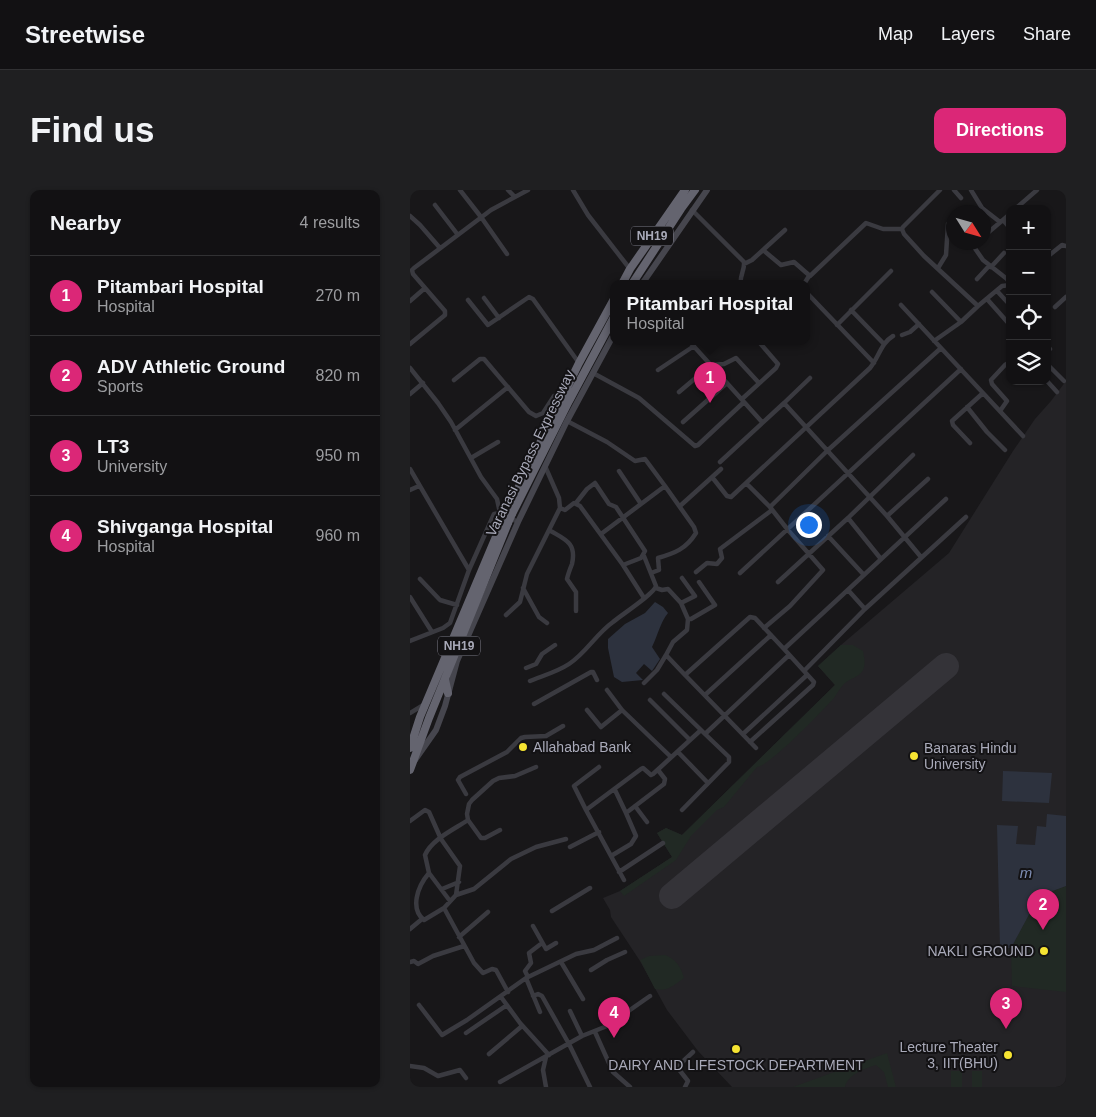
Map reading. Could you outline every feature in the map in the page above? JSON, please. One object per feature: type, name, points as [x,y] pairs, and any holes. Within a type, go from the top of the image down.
[{"type":"highway","name":"NH19","points":[[624,280],[685,190]]},
{"type":"highway","name":"NH19","points":[[635,280],[695,190]]},
{"type":"highway","name":"Varanasi Bypass Expressway","points":[[410,748],[420,717],[506,516],[579,363],[610,306]]},
{"type":"highway","name":"Varanasi Bypass Expressway","points":[[411,767],[506,516],[610,324]]},
{"type":"highway","points":[[445,680],[448,692]]},
{"type":"street","points":[[460,190],[482,217],[507,254]]},
{"type":"street","points":[[508,190],[514,197]]},
{"type":"street","points":[[410,344],[446,315],[445,311],[411,271],[482,217],[528,190]]},
{"type":"street","points":[[573,190],[588,215],[630,269]]},
{"type":"street","points":[[645,280],[707,190]]},
{"type":"street","points":[[806,280],[866,223],[882,229],[902,229],[940,190]]},
{"type":"street","points":[[954,190],[961,198]]},
{"type":"street","points":[[971,190],[984,210],[1006,225]]},
{"type":"street","points":[[1020,205],[1037,190]]},
{"type":"street","points":[[434,205],[458,235]]},
{"type":"street","points":[[692,210],[744,264]]},
{"type":"street","points":[[410,216],[440,248]]},
{"type":"street","points":[[991,230],[1006,217]]},
{"type":"street","points":[[902,229],[911,241],[978,306]]},
{"type":"street","points":[[740,280],[744,264],[785,230]]},
{"type":"street","points":[[1051,254],[1065,244]]},
{"type":"street","points":[[763,250],[781,265],[791,262],[795,263],[809,276]]},
{"type":"street","points":[[938,268],[946,255],[946,250]]},
{"type":"street","points":[[976,250],[990,267],[1006,278]]},
{"type":"street","points":[[977,279],[1004,253]]},
{"type":"street","points":[[836,325],[891,271]]},
{"type":"street","points":[[934,341],[961,322],[996,291],[1006,285]]},
{"type":"street","points":[[410,301],[425,288]]},
{"type":"street","points":[[996,291],[1006,301]]},
{"type":"street","points":[[932,292],[961,322]]},
{"type":"street","points":[[810,296],[874,363]]},
{"type":"street","points":[[468,300],[487,324],[490,324],[529,297],[579,363]]},
{"type":"street","points":[[1055,307],[1066,297]]},
{"type":"street","points":[[484,298],[499,318]]},
{"type":"street","points":[[987,299],[1006,320]]},
{"type":"street","points":[[902,305],[1023,436]]},
{"type":"street","points":[[851,310],[883,343]]},
{"type":"street","points":[[902,335],[910,332],[919,324]]},
{"type":"street","points":[[712,477],[729,498],[874,363],[883,343],[893,336]]},
{"type":"street","points":[[411,767],[436,730],[445,706],[457,661],[518,522],[567,421],[610,341]]},
{"type":"street","points":[[593,373],[639,398],[695,446],[743,401],[778,364],[761,345]]},
{"type":"street","points":[[658,370],[694,346],[762,422]]},
{"type":"street","points":[[696,572],[708,563],[717,564],[722,558],[720,549],[771,509],[827,451],[941,348]]},
{"type":"street","points":[[454,380],[483,358],[529,412],[536,416],[543,413],[554,396],[566,390]]},
{"type":"street","points":[[679,392],[710,365],[724,364],[734,359],[738,359],[759,383]]},
{"type":"street","points":[[1000,411],[1007,401],[992,384],[991,380],[1006,364]]},
{"type":"street","points":[[410,368],[438,403],[506,516]]},
{"type":"street","points":[[1051,368],[1064,381]]},
{"type":"street","points":[[740,573],[788,530],[847,472],[961,369]]},
{"type":"street","points":[[720,462],[810,378]]},
{"type":"street","points":[[410,394],[423,383]]},
{"type":"street","points":[[683,422],[727,383]]},
{"type":"street","points":[[1051,385],[1057,392]]},
{"type":"street","points":[[455,430],[508,387]]},
{"type":"street","points":[[970,443],[952,423],[983,392]]},
{"type":"street","points":[[784,403],[887,516],[921,557]]},
{"type":"street","points":[[967,407],[987,432],[1005,450]]},
{"type":"street","points":[[567,421],[607,442],[635,461],[645,459],[696,530],[696,533],[687,545],[676,553],[658,558],[659,570],[651,573]]},
{"type":"street","points":[[471,458],[498,442]]},
{"type":"street","points":[[778,582],[913,455]]},
{"type":"street","points":[[506,615],[520,602],[529,571],[560,508],[545,466]]},
{"type":"street","points":[[410,469],[469,570]]},
{"type":"street","points":[[680,506],[721,469]]},
{"type":"street","points":[[619,471],[641,504]]},
{"type":"street","points":[[887,516],[928,479]]},
{"type":"street","points":[[560,508],[565,510],[576,503],[587,489],[595,483],[608,503],[616,507],[645,548],[644,556],[656,588]]},
{"type":"street","points":[[746,483],[822,567],[823,572],[790,606],[764,628]]},
{"type":"street","points":[[410,490],[419,486]]},
{"type":"street","points":[[601,534],[665,486]]},
{"type":"street","points":[[784,649],[946,499]]},
{"type":"street","points":[[576,503],[601,534],[644,598]]},
{"type":"street","points":[[410,642],[443,628],[450,623],[469,570],[496,513],[518,522]]},
{"type":"street","points":[[743,734],[806,673],[865,609],[966,517]]},
{"type":"street","points":[[848,518],[881,559]]},
{"type":"street","points":[[549,530],[567,541],[573,550],[573,560],[567,578],[576,592],[576,611]]},
{"type":"street","points":[[828,536],[864,575]]},
{"type":"street","points":[[623,565],[644,556]]},
{"type":"street","points":[[681,603],[695,596],[682,578]]},
{"type":"street","points":[[420,579],[440,600],[457,605]]},
{"type":"street","points":[[688,619],[715,605],[700,582]]},
{"type":"street","points":[[523,588],[539,618],[547,623]]},
{"type":"street","points":[[530,681],[570,664],[590,645],[601,631],[630,611],[656,588]]},
{"type":"street","points":[[644,683],[657,670],[673,642],[687,630],[688,619],[681,603],[668,589],[656,588]]},
{"type":"street","points":[[848,590],[865,609]]},
{"type":"street","points":[[410,597],[432,632]]},
{"type":"street","points":[[685,675],[750,617],[755,618],[814,682],[813,685],[750,742]]},
{"type":"street","points":[[706,695],[771,635]]},
{"type":"street","points":[[526,668],[536,664],[542,654],[555,645]]},
{"type":"street","points":[[666,655],[756,748]]},
{"type":"street","points":[[586,810],[641,769],[644,768],[651,775],[658,770],[690,740],[725,715],[789,655]]},
{"type":"street","points":[[534,704],[591,672],[593,672],[597,680]]},
{"type":"street","points":[[607,690],[622,710],[671,757]]},
{"type":"street","points":[[664,694],[730,759],[682,810]]},
{"type":"street","points":[[650,700],[690,740]]},
{"type":"street","points":[[410,713],[426,704]]},
{"type":"street","points":[[587,710],[601,727],[622,710]]},
{"type":"street","points":[[466,794],[458,780],[460,777],[507,752],[521,738],[546,736],[563,726]]},
{"type":"street","points":[[678,752],[708,783]]},
{"type":"street","points":[[500,830],[485,838],[481,838],[468,820],[469,804],[489,784],[500,778],[515,776],[536,767]]},
{"type":"street","points":[[599,767],[574,786],[624,880]]},
{"type":"street","points":[[626,813],[664,784],[665,779],[658,770]]},
{"type":"street","points":[[611,856],[631,844],[636,836],[614,790]]},
{"type":"street","points":[[635,806],[647,822]]},
{"type":"street","points":[[410,821],[418,814],[427,811],[434,821],[441,839],[460,866],[456,895]]},
{"type":"street","points":[[450,901],[429,873],[425,854],[429,848],[468,820]]},
{"type":"street","points":[[570,847],[599,832]]},
{"type":"street","points":[[410,929],[422,919],[426,920],[444,908],[456,895],[474,889],[511,859],[527,851],[566,839]]},
{"type":"street","points":[[619,872],[663,843]]},
{"type":"street","points":[[422,919],[414,909],[413,903],[422,882],[429,873]]},
{"type":"street","points":[[442,889],[458,882]]},
{"type":"street","points":[[552,911],[590,888]]},
{"type":"street","points":[[444,908],[464,946],[482,972],[485,973],[492,969],[498,972],[508,992]]},
{"type":"street","points":[[459,937],[488,912]]},
{"type":"street","points":[[534,926],[546,949],[556,944]]},
{"type":"street","points":[[419,1005],[428,1015],[441,1036],[527,978],[576,954],[590,952],[617,938]]},
{"type":"street","points":[[540,1012],[525,970],[531,963],[529,953],[542,943]]},
{"type":"street","points":[[410,962],[414,961],[418,964],[433,956],[464,946]]},
{"type":"street","points":[[591,970],[625,952]]},
{"type":"street","points":[[561,962],[583,999]]},
{"type":"street","points":[[533,996],[538,994],[542,996],[590,1087]]},
{"type":"street","points":[[500,1082],[582,1036],[595,1032],[650,996]]},
{"type":"street","points":[[501,997],[547,1056]]},
{"type":"street","points":[[466,1033],[507,1005]]},
{"type":"street","points":[[603,1005],[612,1021]]},
{"type":"street","points":[[570,1010],[582,1036]]},
{"type":"street","points":[[489,1054],[522,1026]]},
{"type":"street","points":[[595,1032],[612,1072],[630,1087]]},
{"type":"street","points":[[685,1087],[688,1081],[677,1067],[693,1052]]},
{"type":"street","points":[[546,1087],[543,1070],[547,1056]]},
{"type":"street","points":[[410,1066],[424,1068],[438,1076],[460,1070],[466,1078]]},
{"type":"shaded area","name":"Banaras Hindu University","points":[[1066,381],[1066,1087],[732,1087],[698,1051],[667,1010],[640,961],[611,917],[610,910],[603,898],[620,891],[672,857],[657,833],[666,828],[682,835],[835,685],[818,666],[949,553],[1013,451],[1035,419]]},
{"type":"shaded area","points":[[841,645],[853,645],[863,651],[865,665],[861,673],[845,683],[828,705],[784,748],[764,764],[757,767],[724,807],[717,810],[691,836],[676,860],[624,896],[620,891],[672,857],[657,833],[666,828],[682,835],[835,685],[818,666]]},
{"type":"shaded area","points":[[1066,886],[1066,992],[1012,986],[1011,948],[1039,896]]},
{"type":"shaded area","points":[[665,955],[678,964],[684,978],[667,989],[655,989],[640,960],[649,956]]},
{"type":"shaded area","points":[[887,1053],[896,1087],[888,1087],[884,1072],[876,1065],[853,1075],[845,1087],[793,1087]]},
{"type":"shaded area","points":[[951,1071],[962,1071],[962,1087],[951,1087]]},
{"type":"shaded area","points":[[972,1071],[982,1071],[982,1087],[972,1087]]},
{"type":"water","points":[[655,602],[668,613],[652,647],[660,659],[652,671],[644,664],[636,673],[643,680],[622,682],[614,677],[608,639],[625,624],[645,613]]},
{"type":"water","points":[[1003,771],[1052,773],[1049,803],[1002,801]]},
{"type":"water","name":"m","points":[[1047,814],[1066,816],[1066,886],[1039,896],[1011,948],[1000,948],[997,825],[1018,826],[1016,844],[1035,845],[1037,826],[1046,827]]},
{"type":"runway","points":[[672,896],[946,666]]},
{"type":"place","name":"Pitambari Hospital","points":[[710,403]]},
{"type":"place","name":"Allahabad Bank","points":[[523,747]]},
{"type":"place","name":"Banaras Hindu University","points":[[914,756]]},
{"type":"place","name":"ADV Athletic Ground","points":[[1043,930]]},
{"type":"place","name":"NAKLI GROUND","points":[[1044,951]]},
{"type":"place","name":"LT3","points":[[1006,1029]]},
{"type":"place","name":"Shivganga Hospital","points":[[614,1038]]},
{"type":"place","name":"DAIRY AND LIFESTOCK DEPARTMENT","points":[[736,1049]]},
{"type":"place","name":"Lecture Theater 3, IIT(BHU)","points":[[1008,1055]]}]
